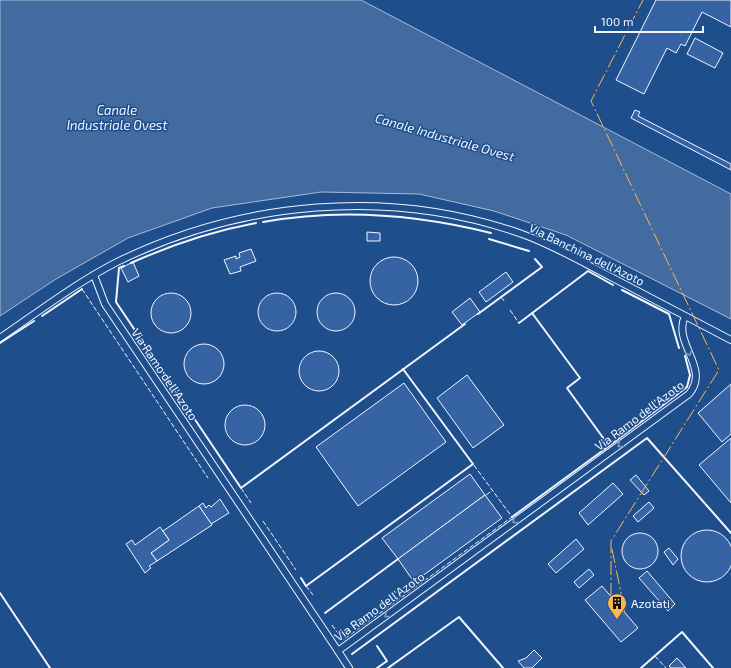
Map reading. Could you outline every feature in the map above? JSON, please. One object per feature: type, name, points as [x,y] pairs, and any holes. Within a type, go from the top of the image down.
[{"type":"street","name":"Via Banchina dell'Azoto","points":[[0,338],[94,275],[143,250],[211,225],[279,211],[320,206],[378,206],[410,209],[467,219],[522,234],[587,265],[731,340]]},
{"type":"street","name":"Via Ramo dell'Azoto","points":[[94,275],[105,304],[338,651],[688,394],[694,386],[696,373],[682,333],[682,322],[685,316]]},
{"type":"street","points":[[338,651],[349,668]]},
{"type":"water","name":"Canale Industriale Ovest","points":[[0,0],[361,0],[731,194],[731,319],[566,235],[494,211],[419,194],[321,192],[212,208],[128,238],[56,279],[0,316]]},
{"type":"building","points":[[656,0],[731,0],[731,27],[702,12],[685,46],[681,44],[676,53],[667,48],[644,94],[616,80]]},
{"type":"building","points":[[695,38],[723,53],[715,68],[687,54]]},
{"type":"building","points":[[635,110],[640,112],[638,116],[731,164],[731,170],[631,118]]},
{"type":"building","points":[[367,232],[380,233],[380,241],[367,241]]},
{"type":"building","points":[[251,249],[256,261],[240,267],[241,271],[230,274],[224,260],[236,256],[236,259],[240,257],[239,253]]},
{"type":"building","points":[[389,257],[399,257],[408,261],[414,267],[417,272],[417,290],[408,301],[399,305],[389,305],[380,301],[374,295],[370,286],[370,276],[374,267],[380,261]]},
{"type":"building","points":[[133,262],[139,276],[128,282],[121,268]]},
{"type":"building","points":[[506,272],[513,282],[486,302],[479,292]]},
{"type":"building","points":[[167,293],[175,293],[182,296],[188,302],[191,313],[188,324],[182,330],[175,333],[167,333],[160,330],[154,324],[151,317],[151,309],[154,302],[160,296]]},
{"type":"building","points":[[273,293],[281,293],[291,298],[295,305],[295,319],[291,326],[281,331],[273,331],[263,326],[261,323],[258,316],[258,308],[263,298],[266,296]]},
{"type":"building","points":[[332,293],[340,293],[350,298],[354,305],[354,319],[350,326],[340,331],[332,331],[322,326],[320,323],[317,316],[317,308],[322,298],[325,296]]},
{"type":"building","points":[[470,298],[480,312],[462,325],[452,312]]},
{"type":"building","points":[[200,344],[208,344],[215,347],[221,353],[224,364],[221,375],[215,381],[208,384],[200,384],[193,381],[187,375],[184,368],[184,360],[187,353],[193,347]]},
{"type":"building","points":[[315,351],[323,351],[330,354],[336,360],[339,371],[336,382],[330,388],[323,391],[315,391],[308,388],[302,382],[299,375],[299,367],[302,360],[308,354]]},
{"type":"building","points":[[467,375],[504,425],[473,448],[437,398]]},
{"type":"building","points":[[404,383],[446,442],[358,506],[316,447]]},
{"type":"building","points":[[731,384],[731,434],[722,442],[698,413]]},
{"type":"building","points":[[241,405],[249,405],[256,408],[262,414],[265,425],[262,436],[256,442],[249,445],[241,445],[234,442],[228,436],[225,429],[225,421],[228,414],[234,408]]},
{"type":"building","points":[[731,438],[731,503],[699,465]]},
{"type":"building","points":[[470,474],[485,495],[398,559],[382,538]]},
{"type":"building","points":[[636,475],[649,491],[644,495],[630,480]]},
{"type":"building","points":[[613,483],[623,494],[588,525],[579,513]]},
{"type":"building","points":[[485,495],[502,518],[414,582],[398,559]]},
{"type":"building","points":[[220,499],[229,513],[211,524],[199,506],[203,503],[206,508],[209,505],[211,507]]},
{"type":"building","points":[[649,502],[654,508],[638,522],[633,516]]},
{"type":"building","points":[[199,506],[212,525],[157,561],[151,553],[169,540],[163,531]]},
{"type":"building","points":[[160,527],[169,540],[151,553],[157,561],[149,566],[151,568],[145,573],[126,544],[132,540],[135,545]]},
{"type":"building","points":[[707,530],[717,532],[725,538],[731,546],[733,556],[731,566],[725,574],[717,580],[707,582],[697,580],[689,574],[683,566],[681,556],[683,546],[689,538],[697,532]]},
{"type":"building","points":[[643,533],[653,538],[657,544],[657,558],[653,564],[647,568],[637,569],[627,564],[623,558],[622,548],[627,538],[633,534]]},
{"type":"building","points":[[576,539],[584,549],[556,573],[548,564]]},
{"type":"building","points":[[669,548],[678,559],[673,565],[664,552]]},
{"type":"building","points":[[589,569],[594,575],[579,588],[574,582]]},
{"type":"building","points":[[647,571],[675,604],[668,611],[639,578]]},
{"type":"building","name":"Azotati","points":[[602,586],[638,628],[621,642],[585,600]]},
{"type":"building","points":[[534,650],[542,658],[532,668],[524,668],[518,661],[526,658]]},
{"type":"building","points":[[677,658],[686,668],[671,668],[669,666]]},
{"type":"fence","points":[[82,289],[208,478]]},
{"type":"fence","points":[[501,297],[505,302]]},
{"type":"fence","points":[[510,310],[519,323]]},
{"type":"fence","points":[[332,625],[343,640],[512,517],[473,464]]},
{"type":"fence","points":[[241,488],[251,503]]},
{"type":"fence","points":[[486,495],[492,491]]},
{"type":"fence","points":[[263,521],[296,570]]},
{"type":"fence","points":[[306,586],[313,595]]},
{"type":"fence","points":[[655,656],[666,668]]},
{"type":"wall","points":[[263,222],[320,215],[377,215],[434,221],[491,233]]},
{"type":"wall","points":[[131,263],[192,239],[256,223]]},
{"type":"wall","points":[[489,239],[529,251]]},
{"type":"wall","points":[[478,314],[542,267],[535,259]]},
{"type":"wall","points":[[124,266],[119,268],[116,302],[241,488],[465,324]]},
{"type":"wall","points":[[519,323],[588,271],[613,285]]},
{"type":"wall","points":[[42,316],[82,289]]},
{"type":"wall","points":[[622,290],[669,314],[679,348]]},
{"type":"wall","points":[[532,313],[580,378],[567,388],[609,446],[687,387],[690,375],[685,356]]},
{"type":"wall","points":[[0,343],[34,321]]},
{"type":"wall","points":[[301,578],[306,586],[473,464],[403,369]]},
{"type":"wall","points":[[352,654],[647,438],[731,533]]},
{"type":"wall","points":[[512,517],[609,446]]},
{"type":"wall","points":[[325,613],[398,559]]},
{"type":"wall","points":[[0,593],[50,668]]},
{"type":"wall","points":[[388,668],[459,617],[503,668]]},
{"type":"wall","points":[[641,668],[682,632],[713,668]]},
{"type":"wall","points":[[377,646],[387,661],[377,668]]},
{"type":"power","points":[[611,597],[611,541],[719,370],[591,101],[643,0]]},
{"type":"power","points":[[612,549],[625,613]]},
{"type":"place","name":"Azotati","points":[[617,620]]}]
